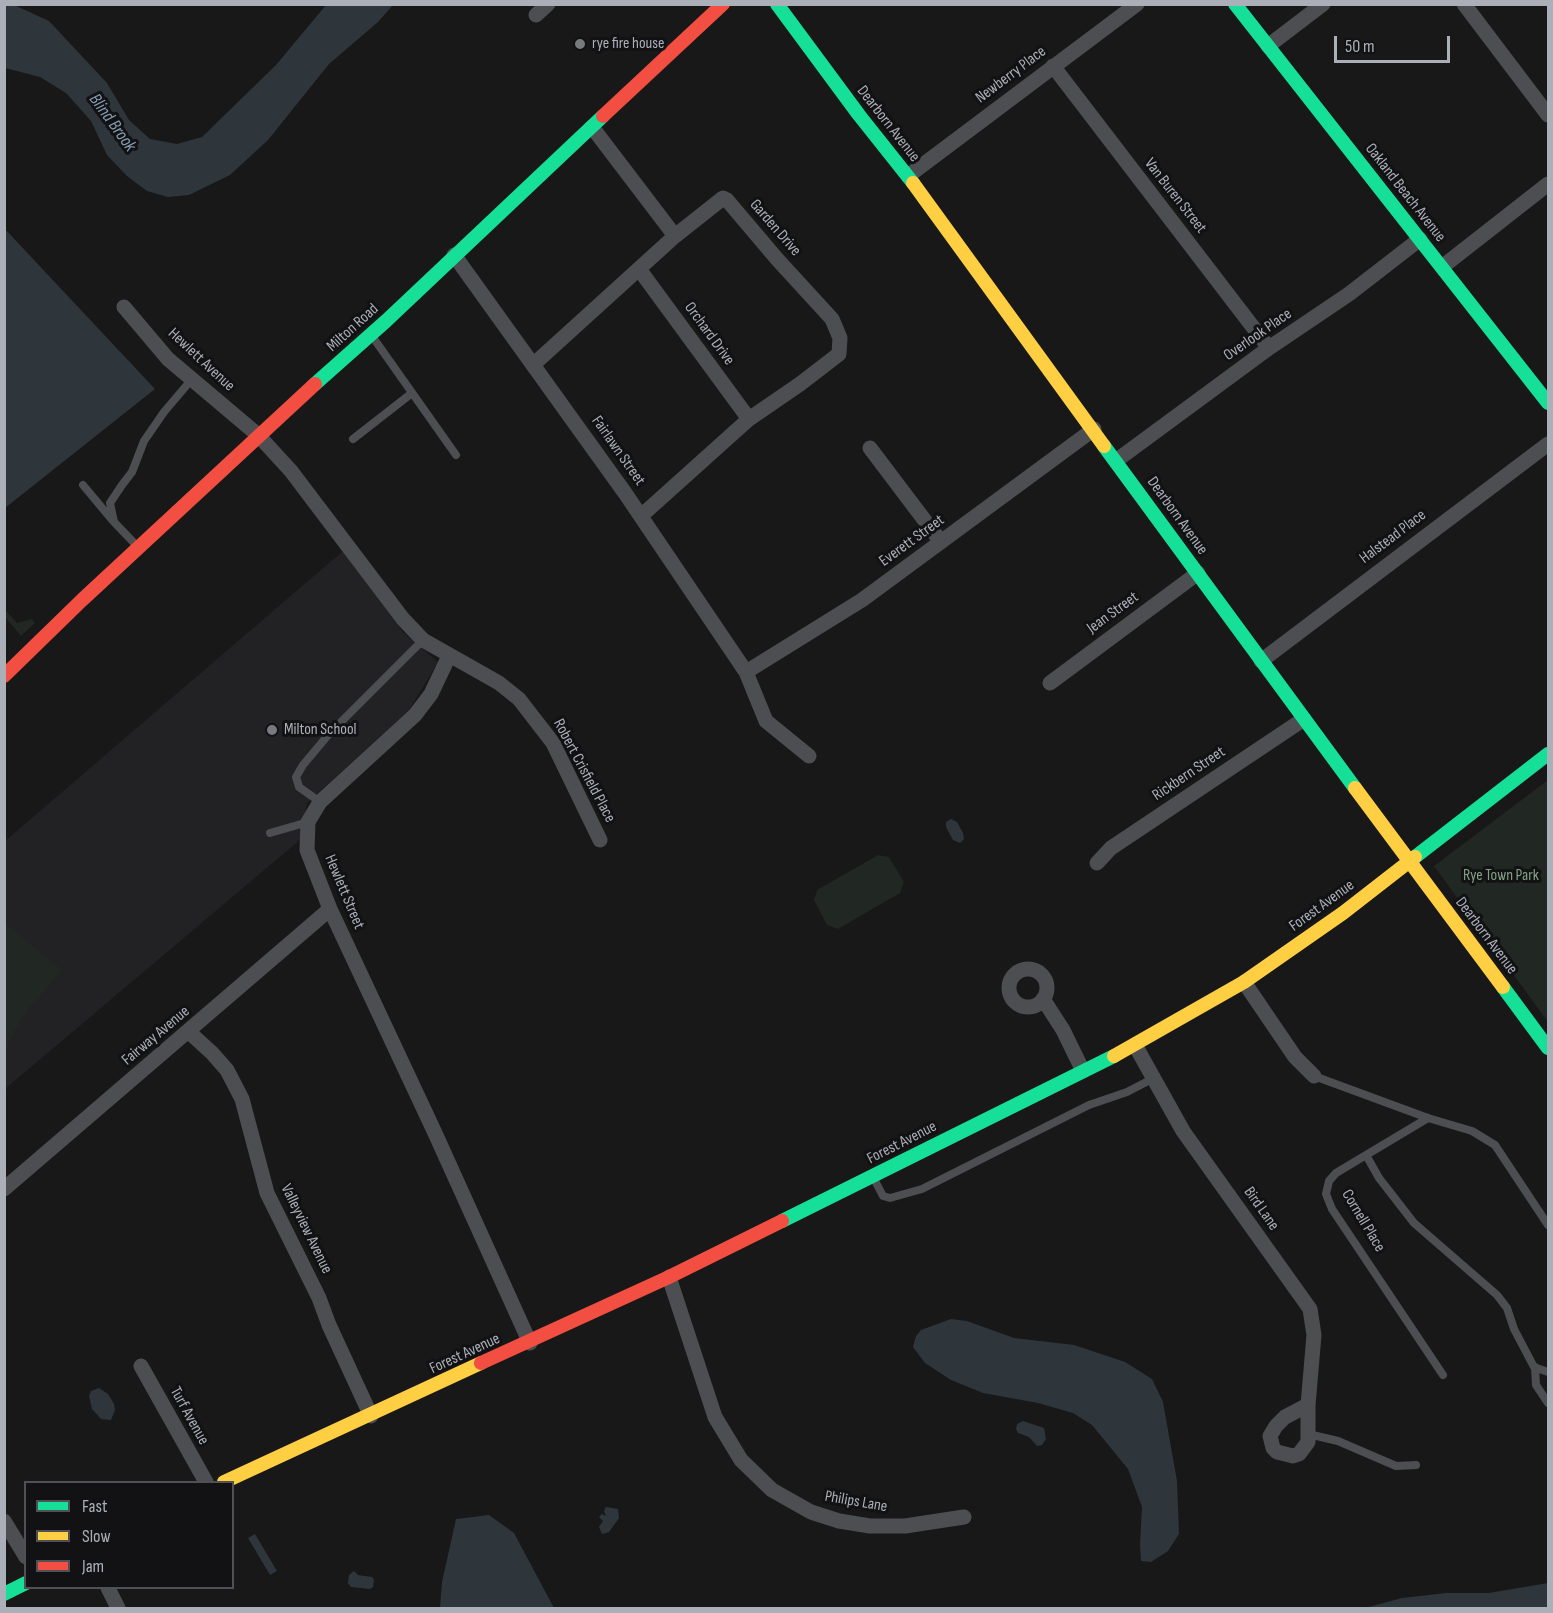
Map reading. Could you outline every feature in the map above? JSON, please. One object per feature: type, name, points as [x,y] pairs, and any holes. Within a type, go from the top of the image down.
[{"type":"street","name":"Dearborn Avenue","points":[[777,4],[859,115],[908,176],[1261,661],[1548,1048]]},
{"type":"street","name":"Newberry Place","points":[[908,176],[1137,4]]},
{"type":"street","name":"Oakland Beach Avenue","points":[[1235,4],[1548,403]]},
{"type":"street","points":[[1268,46],[1323,4]]},
{"type":"street","points":[[1464,4],[1548,115]]},
{"type":"street","name":"Milton Road","points":[[4,676],[138,547],[371,334],[592,127],[712,8]]},
{"type":"street","name":"Van Buren Street","points":[[1053,66],[1269,348]]},
{"type":"street","points":[[592,127],[675,236]]},
{"type":"street","points":[[1442,267],[1548,184]]},
{"type":"street","name":"Garden Drive","points":[[534,364],[675,236],[723,198],[832,319],[840,338],[839,354],[749,419]]},
{"type":"street","name":"Overlook Place","points":[[1116,460],[1269,348],[1349,294],[1420,239]]},
{"type":"street","name":"Fairlawn Street","points":[[454,255],[641,516],[746,672],[766,721],[809,756]]},
{"type":"street","name":"Orchard Drive","points":[[639,269],[749,419]]},
{"type":"street","name":"Hewlett Avenue","points":[[124,307],[168,359],[258,435]]},
{"type":"street","points":[[641,516],[749,419]]},
{"type":"street","name":"Everett Street","points":[[746,672],[862,600],[1094,429]]},
{"type":"street","points":[[258,435],[291,471],[403,620],[423,640],[449,656],[431,693],[415,715],[320,802],[308,822]]},
{"type":"street","name":"Halstead Place","points":[[1261,661],[1548,444]]},
{"type":"street","points":[[870,448],[941,542]]},
{"type":"street","name":"Jean Street","points":[[1050,683],[1198,573]]},
{"type":"street","name":"Robert Crisfield Place","points":[[449,656],[499,683],[531,712],[552,743],[600,840]]},
{"type":"street","name":"Rickbern Street","points":[[1098,863],[1111,848],[1304,719]]},
{"type":"street","name":"Forest Avenue","points":[[226,1481],[669,1277],[1135,1046],[1244,982],[1343,913],[1548,754]]},
{"type":"street","name":"Hewlett Street","points":[[308,822],[307,850],[330,909],[440,1143],[530,1343]]},
{"type":"street","name":"Fairway Avenue","points":[[4,1189],[330,909]]},
{"type":"street","points":[[1244,982],[1295,1057],[1314,1076]]},
{"type":"street","points":[[1043,999],[1063,1030],[1083,1071]]},
{"type":"street","name":"Valleyview Avenue","points":[[189,1032],[227,1070],[242,1099],[267,1193],[319,1298],[371,1416]]},
{"type":"street","name":"Bird Lane","points":[[1135,1046],[1184,1131],[1310,1309],[1314,1335],[1308,1434]]},
{"type":"street","name":"Philips Lane","points":[[669,1277],[715,1417],[741,1460],[772,1490],[811,1512],[839,1521],[870,1526],[905,1526],[964,1517]]},
{"type":"street","name":"Turf Avenue","points":[[141,1366],[205,1481]]},
{"type":"street","points":[[1308,1405],[1276,1426],[1270,1436],[1273,1448],[1277,1452],[1293,1456],[1299,1454],[1308,1442],[1308,1434]]},
{"type":"street","points":[[4,1521],[24,1554]]},
{"type":"street","points":[[4,1594],[24,1584]]},
{"type":"street","points":[[109,1589],[118,1608]]},
{"type":"lane","points":[[371,334],[456,455]]},
{"type":"lane","points":[[114,522],[111,503],[132,472],[144,441],[164,412],[192,379]]},
{"type":"lane","points":[[353,439],[412,393]]},
{"type":"lane","points":[[83,485],[138,547]]},
{"type":"lane","points":[[320,802],[299,787],[296,777],[303,765],[328,734],[423,640]]},
{"type":"lane","points":[[270,833],[308,822]]},
{"type":"lane","points":[[1314,1076],[1428,1118],[1472,1131],[1495,1145],[1548,1225]]},
{"type":"lane","points":[[873,1176],[883,1196],[890,1198],[922,1189],[1089,1105],[1126,1092],[1154,1078]]},
{"type":"lane","name":"Cornell Place","points":[[1428,1118],[1336,1173],[1329,1181],[1326,1194],[1332,1209],[1443,1375]]},
{"type":"lane","points":[[1366,1155],[1379,1178],[1414,1223],[1497,1294],[1507,1308],[1514,1329],[1534,1367],[1536,1385],[1548,1403]]},
{"type":"lane","points":[[1534,1367],[1548,1372]]},
{"type":"lane","points":[[1308,1434],[1338,1441],[1396,1466],[1416,1465]]},
{"type":"shaded area","points":[[343,551],[403,632],[438,662],[409,710],[307,803],[301,839],[5,1089],[5,841]]},
{"type":"green space","points":[[4,609],[17,623],[32,619],[35,623],[21,636],[5,617]]},
{"type":"green space","name":"Rye Town Park","points":[[1548,780],[1548,1022],[1434,866]]},
{"type":"green space","points":[[878,855],[889,857],[904,882],[900,893],[838,929],[827,925],[814,900],[817,890]]},
{"type":"green space","points":[[5,923],[62,970],[28,1009],[9,1040],[5,1062]]},
{"type":"water","name":"Blind Brook","points":[[4,5],[14,5],[49,21],[107,83],[129,120],[150,139],[177,144],[202,137],[276,65],[326,5],[393,5],[378,22],[329,64],[268,140],[230,175],[189,195],[168,197],[147,191],[127,176],[107,155],[91,121],[66,93],[40,77],[5,68]]},
{"type":"water","points":[[4,228],[155,389],[5,508],[4,508]]},
{"type":"water","points":[[951,819],[957,822],[963,833],[964,839],[960,843],[953,840],[946,827],[946,822]]},
{"type":"water","points":[[951,1319],[967,1321],[1014,1338],[1074,1345],[1125,1362],[1152,1379],[1163,1402],[1177,1481],[1179,1534],[1168,1551],[1151,1562],[1141,1561],[1142,1507],[1128,1469],[1092,1425],[1073,1413],[1038,1403],[983,1393],[951,1380],[925,1363],[913,1347],[916,1336],[921,1330]]},
{"type":"water","points":[[99,1388],[108,1394],[114,1404],[115,1410],[111,1420],[101,1419],[92,1409],[89,1396],[91,1391]]},
{"type":"water","points":[[1023,1421],[1044,1428],[1046,1439],[1042,1445],[1037,1446],[1029,1437],[1018,1433],[1017,1424]]},
{"type":"water","points":[[606,1507],[618,1509],[619,1518],[609,1532],[602,1534],[599,1527],[603,1521],[599,1517],[602,1514],[606,1516],[604,1511]]},
{"type":"water","points":[[489,1515],[514,1533],[554,1608],[440,1608],[442,1582],[456,1519]]},
{"type":"water","points":[[255,1534],[277,1571],[270,1575],[248,1538]]},
{"type":"water","points":[[354,1571],[358,1575],[372,1577],[373,1587],[370,1589],[351,1587],[348,1583],[349,1575]]},
{"type":"water","points":[[1548,1583],[1548,1608],[1365,1608],[1402,1598],[1446,1593],[1489,1593]]},
{"type":"traffic: fast","points":[[777,4],[859,115],[913,183]]},
{"type":"traffic: fast","points":[[1235,4],[1548,403]]},
{"type":"traffic: fast","points":[[315,384],[386,321],[603,116]]},
{"type":"traffic: fast","points":[[1104,446],[1355,788]]},
{"type":"traffic: fast","points":[[1415,857],[1548,754]]},
{"type":"traffic: fast","points":[[1503,987],[1548,1048]]},
{"type":"traffic: fast","points":[[782,1221],[1114,1056]]},
{"type":"traffic: fast","points":[[4,1594],[24,1584]]},
{"type":"traffic: slow","points":[[913,183],[1104,446]]},
{"type":"traffic: slow","points":[[1355,788],[1503,987]]},
{"type":"traffic: slow","points":[[1114,1056],[1244,982],[1343,913],[1415,857]]},
{"type":"traffic: slow","points":[[226,1481],[481,1363]]},
{"type":"traffic: jam","points":[[603,116],[723,4]]},
{"type":"traffic: jam","points":[[4,676],[82,600],[315,384]]},
{"type":"traffic: jam","points":[[481,1363],[669,1277],[782,1221]]},
{"type":"place","name":"rye fire house","points":[[580,44]]},
{"type":"place","name":"Milton School","points":[[272,730]]}]
